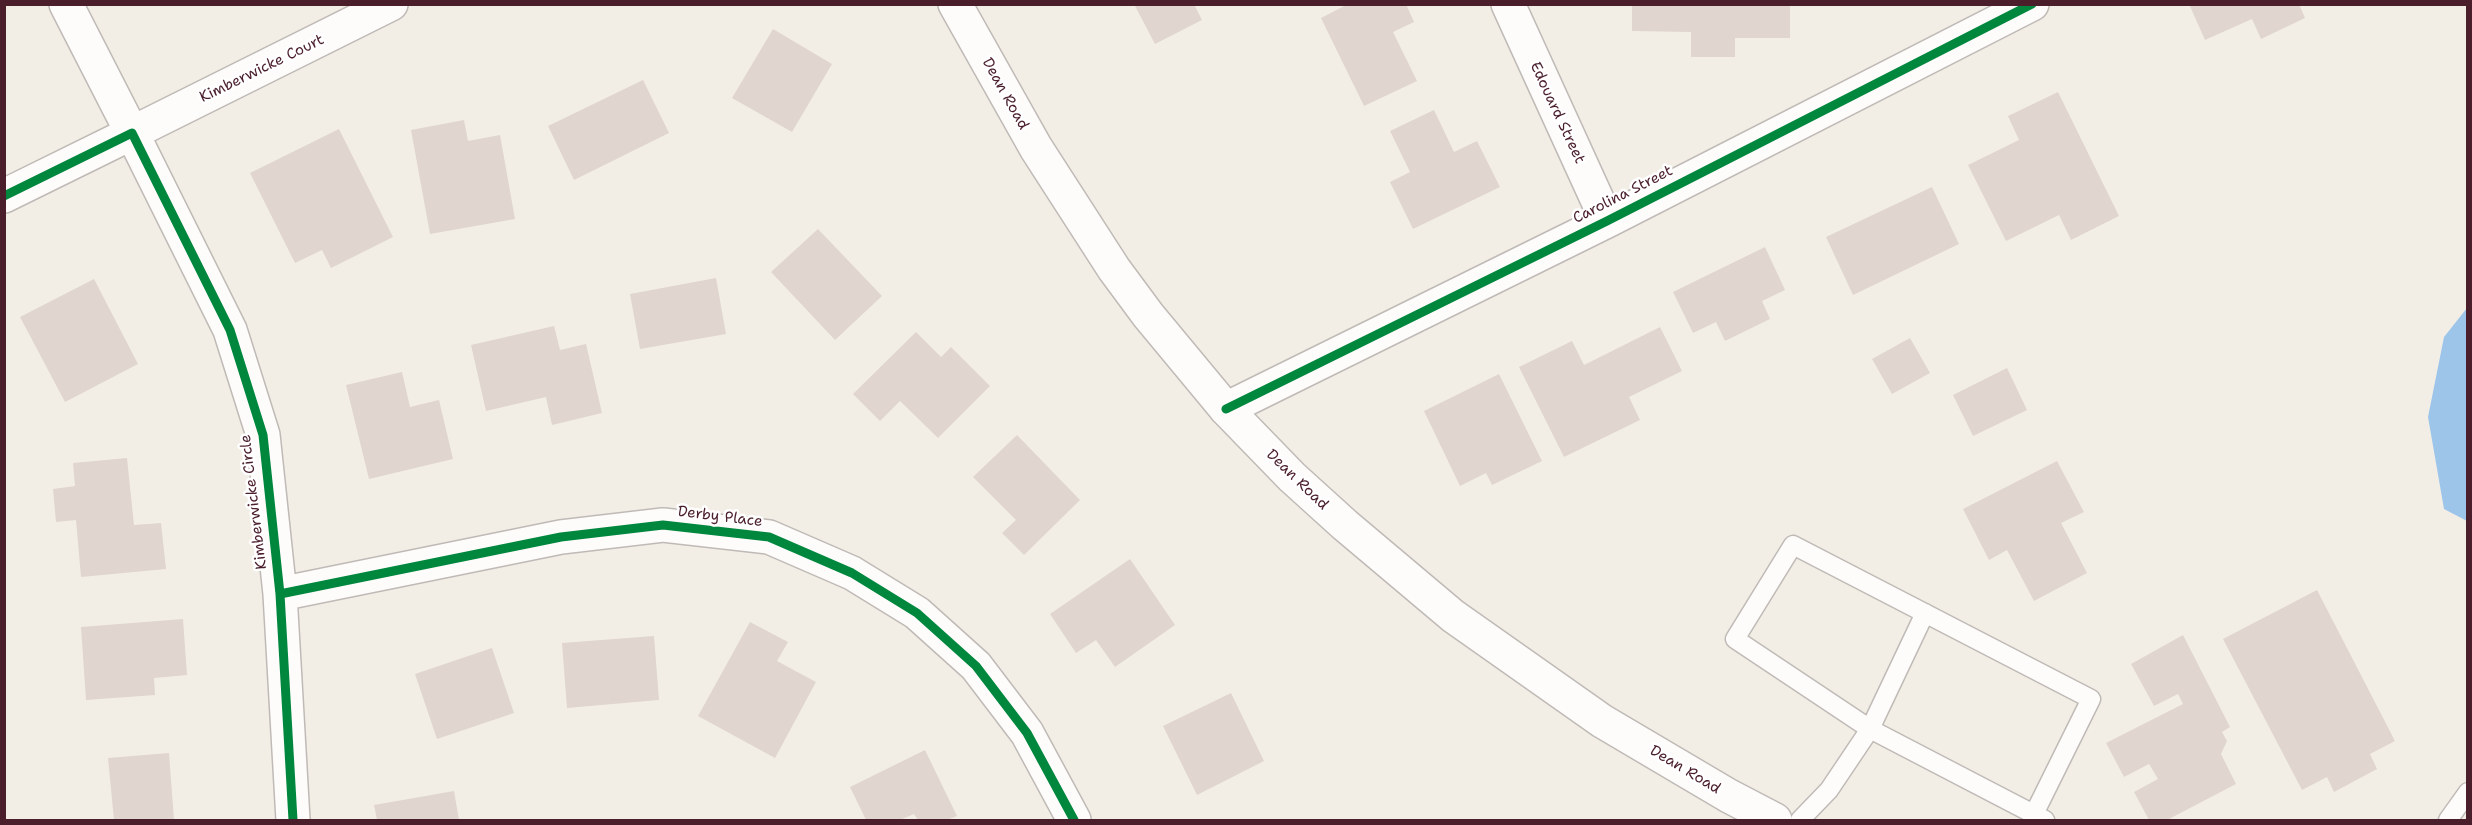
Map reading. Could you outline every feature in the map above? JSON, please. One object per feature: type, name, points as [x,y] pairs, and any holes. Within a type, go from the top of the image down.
[{"type":"street","name":"Kimberwicke Circle","points":[[66,4],[233,341],[263,435],[280,594],[293,820]]},
{"type":"street","name":"Kimberwicke Court","points":[[132,134],[391,4]]},
{"type":"street","name":"Dean Road","points":[[956,4],[1036,148],[1083,224],[1148,315],[1226,409],[1292,477],[1453,616],[1602,721],[1729,796],[1775,820]]},
{"type":"street","name":"Edouard Street","points":[[1508,4],[1607,220]]},
{"type":"street","name":"Carolina Street","points":[[1226,409],[1607,220],[2032,4]]},
{"type":"street","points":[[4,196],[132,134]]},
{"type":"street","name":"Derby Place","points":[[280,594],[561,537],[652,526],[663,525],[769,537],[852,573],[917,613],[976,666],[1027,733],[1074,820]]},
{"type":"lane","points":[[1793,545],[1925,613],[2091,699],[2039,817],[1870,729],[1735,639],[1793,545]]},
{"type":"lane","points":[[1800,820],[1829,790],[1870,729],[1925,613]]},
{"type":"lane","points":[[2448,820],[2468,792]]},
{"type":"water","points":[[2467,308],[2467,521],[2444,509],[2428,417],[2444,337]]},
{"type":"building","points":[[1134,4],[1194,4],[1202,20],[1155,44]]},
{"type":"building","points":[[1348,4],[1406,4],[1414,22],[1393,32],[1417,81],[1364,106],[1321,18]]},
{"type":"building","points":[[1632,4],[1790,4],[1790,38],[1735,38],[1735,57],[1691,57],[1691,32],[1632,31]]},
{"type":"building","points":[[2189,4],[2299,4],[2305,18],[2261,39],[2252,19],[2205,40]]},
{"type":"building","points":[[773,29],[832,64],[792,132],[732,98]]},
{"type":"building","points":[[643,80],[669,133],[574,180],[548,126]]},
{"type":"building","points":[[2058,92],[2119,216],[2071,240],[2059,215],[2006,241],[1968,165],[2019,140],[2008,116]]},
{"type":"building","points":[[1434,110],[1454,152],[1477,141],[1500,187],[1413,229],[1390,182],[1410,172],[1390,131]]},
{"type":"building","points":[[464,120],[468,141],[500,135],[515,219],[430,234],[411,130]]},
{"type":"building","points":[[339,129],[393,237],[331,268],[322,250],[295,263],[250,173]]},
{"type":"building","points":[[1932,187],[1959,244],[1853,295],[1826,237]]},
{"type":"building","points":[[818,229],[882,296],[835,340],[771,272]]},
{"type":"building","points":[[1765,247],[1785,290],[1762,301],[1770,319],[1725,341],[1716,322],[1693,333],[1673,292]]},
{"type":"building","points":[[716,278],[726,334],[640,349],[630,294]]},
{"type":"building","points":[[94,279],[138,364],[65,402],[20,317]]},
{"type":"building","points":[[554,326],[560,350],[586,344],[602,413],[552,425],[546,397],[486,411],[471,345]]},
{"type":"building","points":[[1660,327],[1682,371],[1629,397],[1640,420],[1564,457],[1519,367],[1572,341],[1584,365]]},
{"type":"building","points":[[916,332],[941,357],[951,347],[990,386],[938,438],[900,401],[880,421],[853,394]]},
{"type":"building","points":[[1910,338],[1930,373],[1892,394],[1872,359]]},
{"type":"building","points":[[2007,368],[2027,410],[1973,436],[1953,395]]},
{"type":"building","points":[[402,372],[410,407],[439,400],[453,459],[369,479],[346,385]]},
{"type":"building","points":[[1499,374],[1542,461],[1492,485],[1486,473],[1460,486],[1424,411]]},
{"type":"building","points":[[1017,435],[1080,500],[1024,555],[1002,533],[1016,520],[973,477]]},
{"type":"building","points":[[127,458],[134,525],[161,523],[166,569],[81,577],[76,520],[56,522],[53,489],[75,486],[73,463]]},
{"type":"building","points":[[2057,461],[2084,512],[2061,523],[2087,573],[2034,601],[2007,550],[1989,560],[1963,509]]},
{"type":"building","points":[[1130,559],[1175,625],[1115,667],[1096,640],[1076,653],[1050,614]]},
{"type":"building","points":[[2317,590],[2395,741],[2370,754],[2377,769],[2334,792],[2327,777],[2302,790],[2223,639]]},
{"type":"building","points":[[183,619],[187,675],[154,678],[155,695],[86,700],[81,627]]},
{"type":"building","points":[[750,622],[788,642],[777,661],[816,682],[775,758],[698,716]]},
{"type":"building","points":[[2183,635],[2230,727],[2222,732],[2227,741],[2221,754],[2236,784],[2167,820],[2149,820],[2134,792],[2158,779],[2149,764],[2124,777],[2106,743],[2183,704],[2178,694],[2154,706],[2131,664]]},
{"type":"building","points":[[654,636],[659,700],[567,708],[562,643]]},
{"type":"building","points":[[492,648],[514,713],[437,739],[415,674]]},
{"type":"building","points":[[1231,693],[1264,761],[1197,795],[1163,726]]},
{"type":"building","points":[[925,750],[957,816],[947,820],[918,820],[914,814],[900,820],[866,820],[850,787]]},
{"type":"building","points":[[169,753],[174,820],[114,820],[108,758]]},
{"type":"building","points":[[454,791],[459,820],[377,820],[374,805]]},
{"type":"cycle path","points":[[1226,409],[1607,221],[2032,4]]},
{"type":"cycle path","points":[[4,196],[132,133],[230,330],[263,435],[280,594],[293,820]]},
{"type":"cycle path","points":[[280,594],[561,537],[663,525],[769,537],[852,573],[917,613],[976,666],[1027,733],[1074,820]]}]
